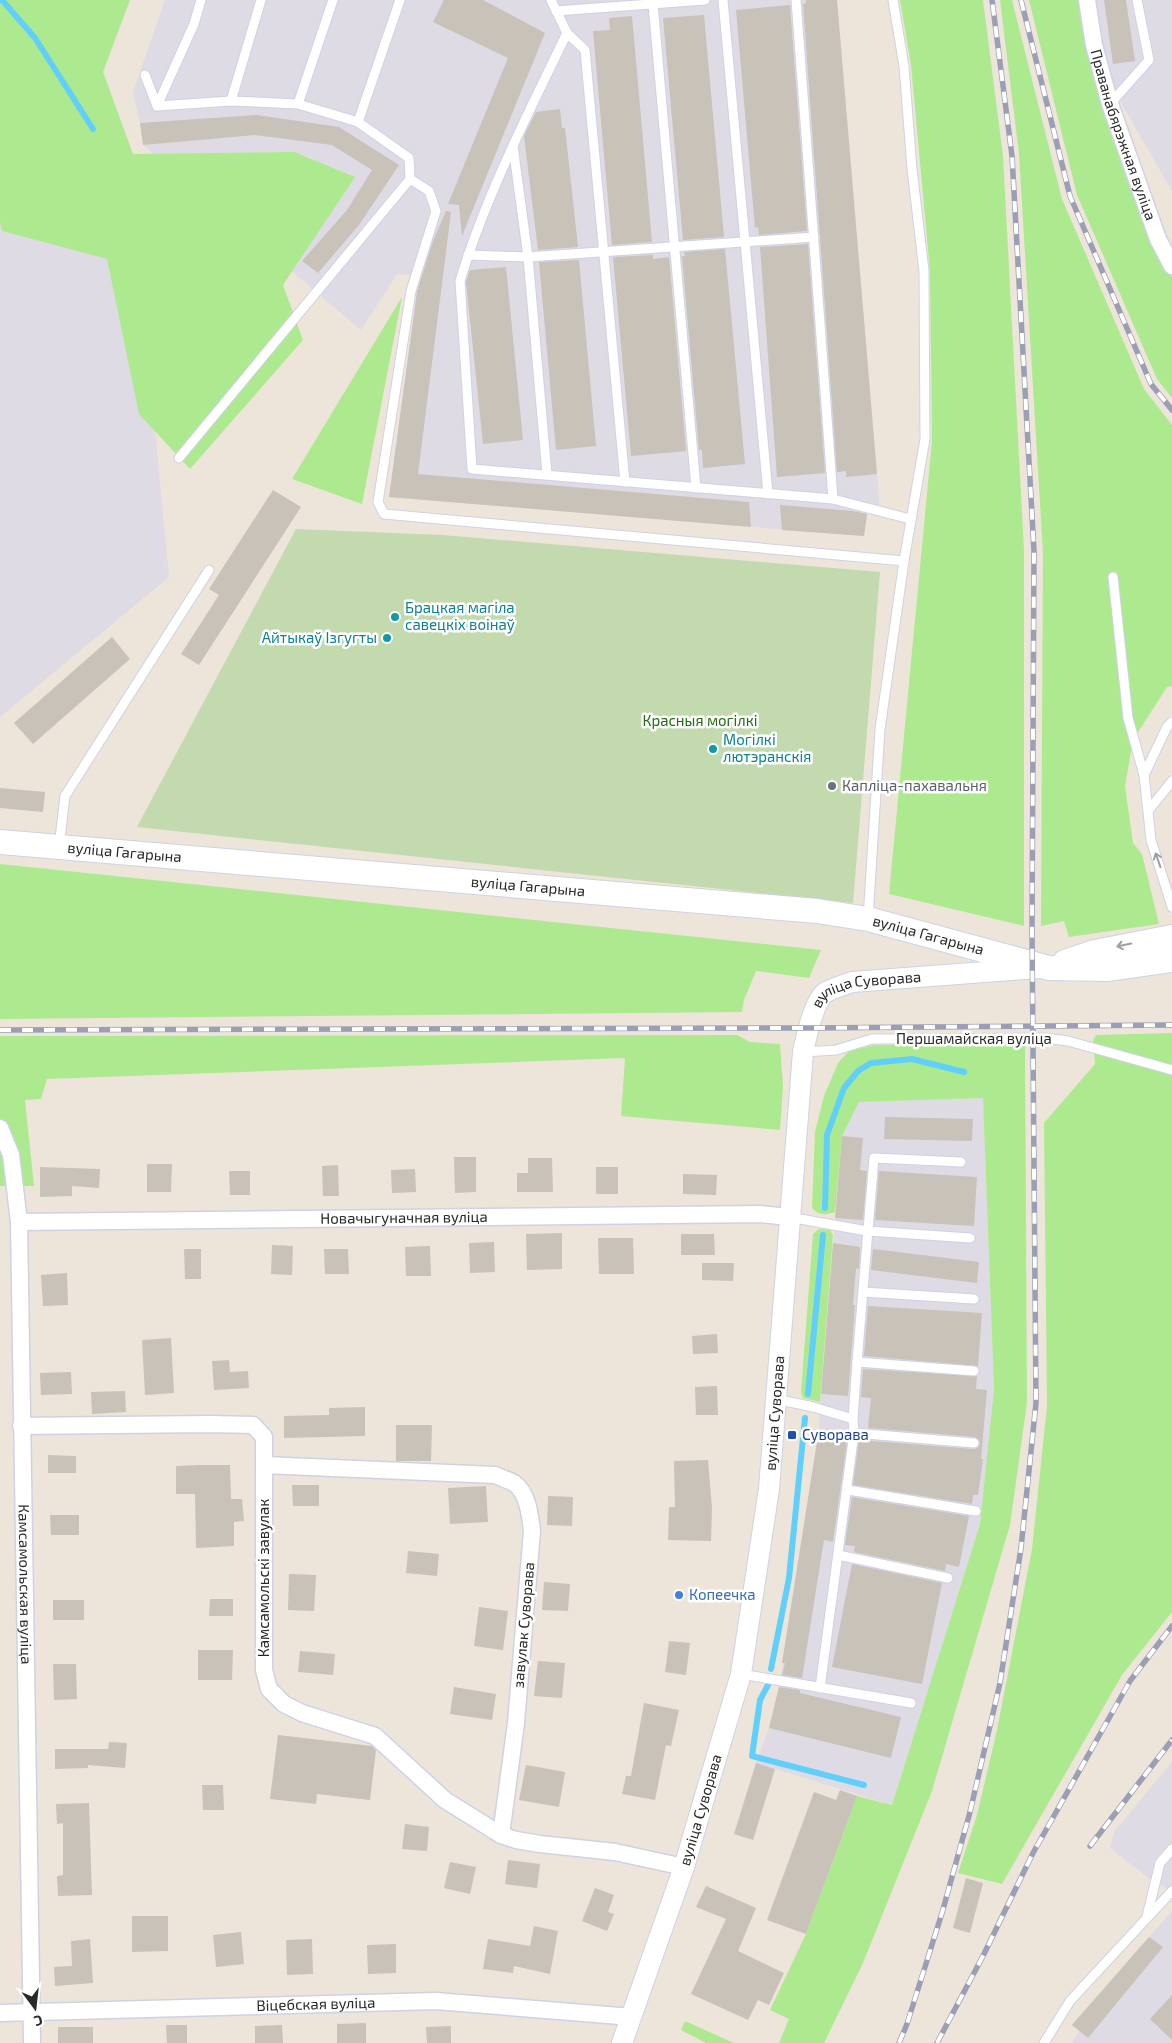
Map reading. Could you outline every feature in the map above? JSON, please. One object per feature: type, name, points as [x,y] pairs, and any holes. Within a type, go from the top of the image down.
[{"type":"main road","name":"вуліца Гагарына","points":[[0,842],[817,911],[868,919],[1049,968],[1107,969],[1172,960]]},
{"type":"main road","points":[[1049,968],[1094,952],[1172,937]]},
{"type":"street","name":"Праванабярэжная вуліца","points":[[1087,0],[1094,45],[1110,104],[1158,239],[1172,266]]},
{"type":"street","name":"вуліца Суворава","points":[[624,2042],[684,1867],[741,1674],[769,1489],[789,1217],[803,1052],[808,1028],[825,993],[852,982],[1049,968]]},
{"type":"street","name":"Камсамольская вуліца","points":[[0,1128],[12,1155],[19,1222],[32,2043]]},
{"type":"street","name":"Новачыгуначная вуліца","points":[[19,1222],[760,1214],[789,1217]]},
{"type":"street","name":"Камсамольскі завулак","points":[[22,1426],[210,1424],[253,1426],[264,1437],[264,1670],[269,1689],[284,1704],[302,1714],[375,1736],[445,1800],[501,1835]]},
{"type":"street","name":"завулак Суворава","points":[[264,1465],[495,1475],[515,1484],[524,1497],[530,1514],[532,1531],[516,1723],[501,1835]]},
{"type":"street","points":[[501,1835],[540,1844],[615,1852],[684,1867]]},
{"type":"street","name":"Віцебская вуліца","points":[[0,2013],[436,2001],[632,2017]]},
{"type":"lane","points":[[157,106],[194,24],[201,0]]},
{"type":"lane","points":[[231,101],[261,0]]},
{"type":"lane","points":[[298,104],[333,0]]},
{"type":"lane","points":[[358,122],[400,0]]},
{"type":"lane","points":[[551,0],[567,33],[585,50],[625,482]]},
{"type":"lane","points":[[556,11],[705,0]]},
{"type":"lane","points":[[723,0],[768,494]]},
{"type":"lane","points":[[796,0],[833,499]]},
{"type":"lane","points":[[868,919],[880,729],[910,519],[925,439],[924,272],[912,169],[904,66],[893,0]]},
{"type":"lane","points":[[1110,104],[1149,60],[1138,0]]},
{"type":"lane","points":[[653,4],[696,488]]},
{"type":"lane","points":[[567,33],[512,146],[468,255],[460,281],[472,469],[833,499],[910,519]]},
{"type":"lane","points":[[145,75],[157,106]]},
{"type":"lane","points":[[157,106],[231,101],[298,104],[358,122],[409,158],[410,180],[180,458]]},
{"type":"lane","points":[[512,146],[528,257],[547,474]]},
{"type":"lane","points":[[410,180],[429,191],[436,211],[411,291],[378,502],[384,514],[904,562]]},
{"type":"lane","points":[[468,255],[528,257],[814,237]]},
{"type":"lane","points":[[60,847],[65,796],[209,570]]},
{"type":"lane","points":[[1113,577],[1128,718],[1144,775],[1151,840],[1172,907]]},
{"type":"lane","points":[[1144,775],[1167,727],[1172,722]]},
{"type":"lane","points":[[1148,811],[1172,781]]},
{"type":"lane","name":"Першамайская вуліца","points":[[803,1052],[836,1050],[872,1039],[1045,1038],[1068,1041],[1172,1070]]},
{"type":"lane","points":[[820,1688],[848,1490],[854,1433],[853,1419],[857,1362],[874,1158],[961,1162]]},
{"type":"lane","points":[[789,1217],[867,1231],[970,1238]]},
{"type":"lane","points":[[863,1292],[974,1299]]},
{"type":"lane","points":[[857,1362],[974,1371]]},
{"type":"lane","points":[[775,1399],[813,1407],[853,1419]]},
{"type":"lane","points":[[854,1433],[974,1443]]},
{"type":"lane","points":[[848,1490],[976,1512]]},
{"type":"lane","points":[[838,1555],[948,1578]]},
{"type":"lane","points":[[741,1674],[911,1703]]},
{"type":"lane","points":[[1147,1916],[1160,1863],[1172,1849]]},
{"type":"lane","points":[[1044,2043],[1070,2002],[1172,1891]]},
{"type":"shaded area","points":[[165,0],[837,0],[880,511],[867,512],[864,536],[389,497],[419,276],[397,274],[361,330],[143,145],[133,92]]},
{"type":"shaded area","points":[[1096,0],[1172,0],[1172,191],[1108,80]]},
{"type":"shaded area","points":[[0,80],[134,209],[169,577],[0,717]]},
{"type":"shaded area","points":[[983,1098],[994,1389],[980,1524],[892,1805],[756,1763],[769,1728],[779,1688],[819,1429],[842,1136],[859,1102]]},
{"type":"shaded area","points":[[1172,1762],[1172,1892],[1150,1879],[1110,1848],[1114,1832]]},
{"type":"shaded area","points":[[1172,1911],[1172,2043],[1072,2043],[1080,2030],[1072,2025]]},
{"type":"green space","points":[[0,0],[130,0],[103,72],[133,154],[294,152],[355,177],[283,285],[303,340],[190,469],[139,414],[107,259],[2,231],[0,222]]},
{"type":"green space","points":[[900,0],[983,0],[1003,156],[1024,550],[1024,926],[889,894],[932,441],[930,271],[911,65]]},
{"type":"green space","points":[[1000,0],[1012,0],[1062,199],[1144,389],[1172,425],[1172,686],[1167,687],[1133,740],[1125,786],[1133,843],[1142,854],[1159,924],[1069,937],[1064,921],[1041,926],[1043,553],[1019,154]]},
{"type":"green space","points":[[1029,0],[1080,0],[1153,242],[1172,277],[1172,398],[1157,379],[1077,195]]},
{"type":"green space","points":[[402,297],[362,504],[292,479]]},
{"type":"green space","name":"Красныя могілкі","points":[[296,529],[442,535],[880,572],[853,903],[137,827]]},
{"type":"green space","points":[[0,864],[821,950],[809,978],[756,971],[744,1000],[742,1012],[0,1019]]},
{"type":"green space","points":[[1172,1033],[1172,1612],[1122,1675],[1002,1884],[958,1873],[977,1815],[997,1730],[1032,1549],[1047,1406],[1044,1123],[1095,1064],[1093,1040],[1096,1035]]},
{"type":"green space","points":[[737,1035],[750,1042],[780,1044],[783,1086],[780,1130],[621,1116],[625,1058],[47,1079],[41,1099],[25,1100],[34,1186],[20,1186],[0,1122],[0,1036]]},
{"type":"green space","points":[[1025,1043],[1027,1403],[1010,1525],[932,1791],[863,1963],[824,2043],[779,2043],[789,2019],[770,2010],[806,1934],[857,1796],[892,1805],[980,1524],[994,1389],[983,1098],[859,1102],[842,1136],[835,1212],[829,1214],[820,1214],[812,1208],[815,1132],[824,1096],[838,1063],[849,1051],[874,1045]]},
{"type":"green space","points":[[0,1139],[11,1186],[0,1186]]},
{"type":"green space","points":[[819,1229],[830,1230],[833,1235],[820,1402],[803,1398],[801,1392],[813,1234]]},
{"type":"green space","points":[[685,2021],[734,2043],[706,2043],[681,2030]]},
{"type":"building","points":[[444,0],[483,0],[545,33],[462,236],[459,205],[448,204],[508,58],[433,22]]},
{"type":"building","points":[[806,0],[837,0],[877,474],[846,477],[846,471],[837,472],[803,4],[806,3]]},
{"type":"building","points":[[1104,0],[1126,0],[1135,61],[1113,64]]},
{"type":"building","points":[[790,5],[807,231],[759,235],[758,227],[755,228],[736,10]]},
{"type":"building","points":[[704,15],[724,237],[683,240],[663,18]]},
{"type":"building","points":[[632,16],[652,242],[612,245],[593,31],[610,30],[609,18]]},
{"type":"building","points":[[560,109],[562,128],[565,128],[578,247],[538,250],[524,136],[536,112]]},
{"type":"building","points":[[257,115],[339,127],[399,165],[359,225],[318,273],[302,261],[347,210],[372,170],[332,145],[255,135],[143,145],[140,123]]},
{"type":"building","points":[[446,211],[451,212],[418,474],[749,502],[751,527],[389,497],[417,292],[433,241]]},
{"type":"building","points":[[808,244],[825,473],[777,477],[760,247]]},
{"type":"building","points":[[725,249],[745,464],[703,468],[702,450],[699,450],[682,256],[685,256],[684,252]]},
{"type":"building","points":[[653,255],[653,259],[669,257],[686,451],[631,456],[613,257]]},
{"type":"building","points":[[579,260],[596,446],[556,450],[539,262]]},
{"type":"building","points":[[506,267],[523,440],[483,444],[466,282],[470,270]]},
{"type":"building","points":[[273,490],[301,507],[199,665],[181,654],[219,595],[209,589]]},
{"type":"building","points":[[780,505],[853,511],[867,514],[864,536],[782,530]]},
{"type":"building","points":[[112,637],[130,659],[33,744],[14,723]]},
{"type":"building","points":[[0,788],[45,792],[43,812],[0,808]]},
{"type":"building","points":[[885,1117],[973,1119],[972,1141],[884,1139]]},
{"type":"building","points":[[842,1136],[863,1138],[860,1170],[867,1171],[863,1220],[835,1218]]},
{"type":"building","points":[[454,1157],[476,1157],[476,1192],[455,1193]]},
{"type":"building","points":[[528,1158],[552,1158],[553,1192],[517,1192],[517,1173],[528,1173]]},
{"type":"building","points":[[147,1164],[172,1164],[171,1192],[147,1192]]},
{"type":"building","points":[[338,1165],[339,1196],[323,1196],[322,1166]]},
{"type":"building","points":[[40,1167],[100,1169],[99,1188],[72,1186],[72,1196],[40,1197]]},
{"type":"building","points":[[596,1167],[618,1167],[618,1194],[596,1194]]},
{"type":"building","points":[[415,1169],[416,1192],[392,1193],[391,1170]]},
{"type":"building","points":[[229,1171],[250,1171],[250,1195],[230,1195]]},
{"type":"building","points":[[879,1171],[977,1177],[974,1226],[875,1220]]},
{"type":"building","points":[[683,1174],[717,1175],[716,1195],[683,1194]]},
{"type":"building","points":[[562,1233],[562,1269],[527,1270],[526,1234]]},
{"type":"building","points":[[681,1234],[714,1234],[715,1255],[681,1255]]},
{"type":"building","points":[[598,1238],[633,1238],[634,1274],[599,1274]]},
{"type":"building","points":[[494,1242],[495,1272],[470,1273],[469,1243]]},
{"type":"building","points":[[833,1243],[860,1247],[859,1269],[856,1268],[853,1305],[855,1305],[848,1396],[821,1394]]},
{"type":"building","points":[[272,1245],[293,1246],[292,1275],[271,1274]]},
{"type":"building","points":[[430,1246],[431,1276],[406,1276],[405,1247]]},
{"type":"building","points":[[184,1249],[201,1249],[201,1279],[185,1279]]},
{"type":"building","points":[[324,1249],[348,1249],[349,1274],[325,1274]]},
{"type":"building","points":[[873,1249],[979,1262],[977,1283],[871,1270]]},
{"type":"building","points":[[702,1263],[734,1263],[733,1281],[702,1280]]},
{"type":"building","points":[[67,1273],[68,1305],[43,1306],[41,1275]]},
{"type":"building","points":[[868,1306],[982,1313],[978,1366],[864,1356]]},
{"type":"building","points":[[717,1334],[718,1353],[693,1354],[692,1336]]},
{"type":"building","points":[[171,1338],[174,1393],[145,1395],[142,1340]]},
{"type":"building","points":[[229,1360],[230,1372],[248,1371],[249,1388],[214,1390],[212,1361]]},
{"type":"building","points":[[863,1369],[977,1376],[976,1389],[987,1390],[981,1459],[983,1459],[978,1495],[973,1495],[972,1504],[853,1485],[859,1440],[973,1449],[977,1448],[980,1444],[979,1440],[975,1437],[868,1428],[871,1398],[861,1397]]},
{"type":"building","points":[[71,1372],[72,1394],[41,1395],[40,1373]]},
{"type":"building","points":[[717,1386],[718,1415],[696,1415],[695,1387]]},
{"type":"building","points":[[125,1391],[126,1412],[92,1414],[91,1392]]},
{"type":"building","points":[[365,1407],[365,1436],[284,1438],[284,1416],[329,1415],[329,1408]]},
{"type":"building","points":[[396,1425],[432,1425],[431,1461],[396,1461]]},
{"type":"building","points":[[819,1429],[848,1434],[833,1542],[824,1540],[802,1678],[782,1675],[785,1663],[782,1663]]},
{"type":"building","points":[[48,1455],[76,1456],[76,1473],[48,1473]]},
{"type":"building","points":[[708,1460],[712,1508],[711,1541],[668,1540],[669,1507],[675,1507],[674,1461]]},
{"type":"building","points":[[230,1465],[231,1499],[242,1499],[244,1521],[234,1522],[234,1546],[196,1548],[195,1494],[176,1494],[176,1466]]},
{"type":"building","points":[[292,1485],[319,1485],[319,1506],[293,1506]]},
{"type":"building","points":[[486,1486],[488,1522],[450,1524],[448,1488]]},
{"type":"building","points":[[548,1496],[573,1497],[572,1526],[547,1525]]},
{"type":"building","points":[[852,1497],[969,1516],[959,1567],[946,1564],[945,1571],[854,1552],[855,1546],[845,1545]]},
{"type":"building","points":[[50,1515],[79,1515],[79,1535],[51,1535]]},
{"type":"building","points":[[408,1551],[439,1554],[437,1576],[406,1573]]},
{"type":"building","points":[[852,1564],[942,1583],[922,1684],[832,1667]]},
{"type":"building","points":[[289,1574],[316,1575],[314,1611],[288,1610]]},
{"type":"building","points":[[544,1582],[570,1584],[568,1611],[542,1610]]},
{"type":"building","points":[[210,1599],[233,1599],[233,1616],[209,1616]]},
{"type":"building","points":[[53,1600],[84,1600],[84,1620],[53,1620]]},
{"type":"building","points":[[479,1607],[508,1611],[503,1650],[474,1646]]},
{"type":"building","points":[[669,1641],[690,1643],[686,1675],[665,1672]]},
{"type":"building","points":[[198,1650],[233,1650],[232,1680],[198,1680]]},
{"type":"building","points":[[300,1651],[335,1654],[333,1675],[298,1672]]},
{"type":"building","points":[[538,1661],[565,1663],[562,1698],[534,1696]]},
{"type":"building","points":[[53,1664],[76,1664],[77,1699],[54,1700]]},
{"type":"building","points":[[454,1687],[496,1694],[492,1720],[450,1714]]},
{"type":"building","points":[[779,1687],[800,1690],[800,1693],[901,1717],[891,1758],[769,1728]]},
{"type":"building","points":[[644,1703],[679,1710],[671,1746],[666,1745],[655,1800],[622,1794],[626,1776],[631,1776]]},
{"type":"building","points":[[278,1735],[372,1746],[376,1750],[370,1800],[317,1794],[316,1804],[270,1799]]},
{"type":"building","points":[[109,1742],[127,1743],[125,1768],[88,1765],[88,1768],[55,1769],[55,1749],[108,1749]]},
{"type":"building","points":[[756,1763],[775,1769],[753,1840],[734,1834]]},
{"type":"building","points":[[526,1765],[565,1772],[559,1807],[519,1800]]},
{"type":"building","points":[[202,1785],[223,1785],[224,1810],[203,1810]]},
{"type":"building","points":[[840,1790],[857,1796],[806,1934],[767,1920],[814,1792],[836,1800]]},
{"type":"building","points":[[89,1803],[92,1895],[58,1896],[57,1876],[63,1875],[63,1823],[57,1824],[56,1804]]},
{"type":"building","points":[[405,1824],[429,1827],[427,1851],[402,1849]]},
{"type":"building","points":[[508,1860],[540,1864],[537,1888],[505,1884]]},
{"type":"building","points":[[450,1862],[476,1867],[470,1894],[444,1888]]},
{"type":"building","points":[[966,1878],[983,1883],[970,1933],[953,1928]]},
{"type":"building","points":[[706,1886],[756,1908],[738,1951],[784,1973],[769,2005],[758,2000],[748,2020],[691,1994],[726,1919],[696,1907]]},
{"type":"building","points":[[595,1888],[614,1895],[608,1912],[614,1914],[607,1931],[582,1921]]},
{"type":"building","points":[[132,1916],[168,1916],[168,1951],[132,1952]]},
{"type":"building","points":[[534,1926],[558,1931],[550,1974],[514,1966],[513,1973],[483,1969],[488,1939],[530,1946]]},
{"type":"building","points":[[241,1932],[244,1964],[216,1967],[213,1935]]},
{"type":"building","points":[[1149,1937],[1163,1947],[1088,2038],[1072,2025]]},
{"type":"building","points":[[90,1939],[93,1983],[55,1986],[54,1967],[72,1966],[71,1941]]},
{"type":"building","points":[[312,1939],[313,1974],[287,1975],[286,1940]]},
{"type":"building","points":[[396,1944],[396,1973],[368,1974],[367,1945]]},
{"type":"building","points":[[1172,1995],[1172,2040],[1150,2019]]},
{"type":"building","points":[[366,2023],[366,2043],[337,2043],[337,2024]]},
{"type":"building","points":[[166,2025],[187,2025],[187,2043],[167,2043]]},
{"type":"building","points":[[282,2025],[283,2043],[255,2043],[255,2026]]},
{"type":"building","points":[[451,2026],[451,2043],[427,2043],[426,2027]]},
{"type":"building","points":[[58,2027],[93,2027],[93,2043],[58,2043]]},
{"type":"waterway","points":[[2,0],[35,38],[93,129]]},
{"type":"waterway","points":[[825,1208],[827,1135],[844,1088],[858,1071],[871,1063],[912,1059],[964,1072]]},
{"type":"waterway","points":[[808,1394],[823,1235]]},
{"type":"waterway","points":[[771,1669],[789,1578],[805,1418]]},
{"type":"waterway","points":[[768,1685],[760,1700],[752,1756],[864,1785]]},
{"type":"railway","points":[[899,2043],[907,2024],[942,1913],[970,1812],[1000,1683],[1021,1548],[1036,1403],[1032,930],[1034,551],[1012,156],[992,0]]},
{"type":"railway","points":[[1021,0],[1070,196],[1151,384],[1172,410]]},
{"type":"railway","points":[[0,1030],[1172,1025]]},
{"type":"railway","points":[[937,2043],[983,1956],[1033,1853],[1130,1681],[1172,1626]]},
{"type":"railway","points":[[1090,1846],[1172,1740]]},
{"type":"place","name":"Брацкая магіла савецкіх воінаў","points":[[395,617]]},
{"type":"place","name":"Айтыкаў Ізгугты","points":[[387,638]]},
{"type":"place","name":"Могілкі лютэранскія","points":[[713,749]]},
{"type":"place","name":"Капліца-пахавальня","points":[[832,786]]},
{"type":"place","name":"Суворава","points":[[792,1435]]},
{"type":"place","name":"Копеечка","points":[[679,1595]]}]
